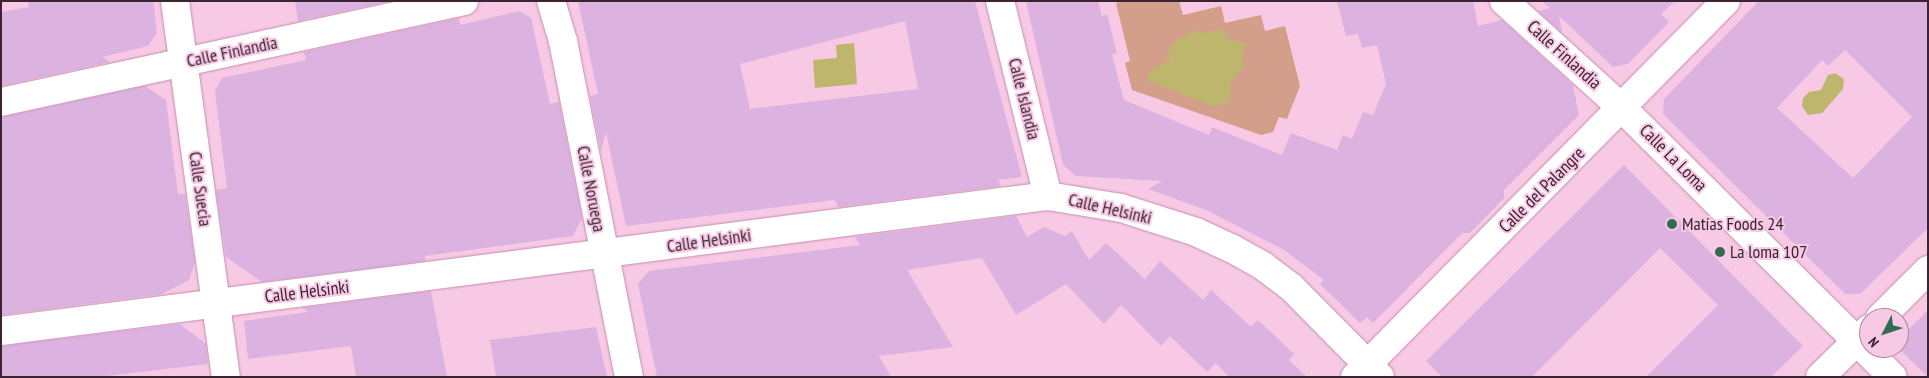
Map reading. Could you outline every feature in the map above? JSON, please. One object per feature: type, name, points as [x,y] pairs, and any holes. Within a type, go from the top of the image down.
[{"type":"street","name":"Calle Suecia","points":[[175,1],[226,377]]},
{"type":"street","name":"Calle Finlandia","points":[[1,102],[464,1]]},
{"type":"street","name":"Calle Noruega","points":[[551,1],[563,40],[629,377]]},
{"type":"street","name":"Calle Islandia","points":[[1000,1],[1048,196]]},
{"type":"street","name":"Calle Finlandia","points":[[1504,1],[1623,109]]},
{"type":"street","name":"Calle del Palangre","points":[[1367,373],[1726,1]]},
{"type":"street","name":"Calle La Loma","points":[[1623,109],[1859,331]]},
{"type":"street","name":"Calle Helsinki","points":[[1,331],[604,255],[1048,196],[1121,208],[1196,232],[1231,248],[1263,266],[1292,288],[1367,373]]},
{"type":"street","points":[[1890,308],[1928,270]]},
{"type":"street","points":[[1820,377],[1859,339]]},
{"type":"street","name":"Calle La Loma","points":[[1879,358],[1893,377]]},
{"type":"shaded area","points":[[1123,1],[1179,1],[1183,15],[1221,6],[1225,23],[1261,15],[1265,31],[1285,26],[1300,86],[1287,119],[1279,117],[1273,132],[1261,135],[1132,90],[1125,63],[1130,61],[1116,3]]},
{"type":"shaded area","points":[[1221,29],[1230,40],[1244,42],[1245,46],[1242,57],[1244,64],[1231,83],[1229,103],[1213,106],[1147,80],[1149,73],[1169,59],[1169,49],[1180,38],[1195,30],[1204,33]]},
{"type":"shaded area","points":[[854,43],[857,84],[815,88],[813,60],[837,58],[836,45]]},
{"type":"shaded area","points":[[1835,73],[1844,79],[1843,89],[1822,113],[1808,115],[1802,106],[1803,98],[1809,92],[1821,90],[1828,75]]},
{"type":"building","points":[[28,1],[153,1],[157,33],[148,46],[102,57],[110,62],[1,86],[1,12],[29,7]]},
{"type":"building","points":[[295,1],[390,1],[298,21]]},
{"type":"building","points":[[578,1],[975,1],[1022,177],[998,180],[1001,186],[839,207],[834,200],[626,226],[606,132],[601,151],[590,96],[598,94]],"holes":[[[905,21],[918,89],[750,109],[740,64]]]},
{"type":"building","points":[[1026,1],[1098,1],[1102,16],[1107,14],[1117,53],[1112,55],[1124,100],[1209,135],[1212,127],[1282,155],[1291,133],[1337,150],[1343,135],[1352,139],[1363,112],[1373,115],[1386,84],[1377,45],[1362,48],[1358,34],[1346,36],[1337,1],[1473,1],[1478,26],[1502,20],[1573,85],[1579,115],[1504,190],[1504,198],[1470,233],[1462,233],[1373,323],[1367,317],[1360,323],[1320,284],[1324,280],[1284,250],[1206,210],[1148,189],[1162,181],[1076,176],[1063,165]]},
{"type":"building","points":[[1542,1],[1675,1],[1661,14],[1669,22],[1628,64],[1613,67],[1559,16],[1562,33],[1538,11],[1550,8]]},
{"type":"building","points":[[1759,1],[1928,1],[1928,228],[1860,294],[1845,294],[1663,114],[1664,99]],"holes":[[[1845,50],[1912,117],[1853,178],[1777,108],[1822,60],[1828,66]]]},
{"type":"building","points":[[519,11],[531,18],[550,104],[559,102],[582,218],[573,236],[425,256],[426,261],[262,282],[226,257],[216,190],[227,188],[215,91],[222,78],[306,60],[304,52],[459,18],[460,25]]},
{"type":"building","points":[[145,86],[166,100],[178,194],[185,194],[195,262],[189,280],[162,294],[1,315],[1,117]]},
{"type":"building","points":[[1624,165],[1803,346],[1771,377],[1646,377],[1718,305],[1660,248],[1532,377],[1442,377],[1426,361]]},
{"type":"building","points":[[1016,216],[1027,237],[1044,227],[1065,236],[1072,231],[1089,260],[1106,243],[1145,279],[1160,261],[1203,300],[1211,290],[1251,327],[1258,320],[1294,354],[1289,360],[1307,377],[1229,377],[1216,363],[1207,372],[1170,336],[1161,346],[1121,305],[1104,324],[1066,284],[1016,315],[982,258],[907,270],[953,347],[879,356],[891,377],[657,377],[638,284],[649,271],[860,245],[855,237]]},
{"type":"building","points":[[431,291],[447,377],[356,377],[351,346],[248,359],[244,321],[309,312],[302,308]]},
{"type":"building","points":[[1928,310],[1928,377],[1908,358],[1909,329]]},
{"type":"building","points":[[180,324],[206,344],[208,364],[106,376],[1,377],[1,346]]},
{"type":"building","points":[[596,327],[607,377],[496,377],[490,340]]},
{"type":"place","name":"Matías Foods 24","points":[[1672,224]]},
{"type":"place","name":"La loma 107","points":[[1720,252]]}]
